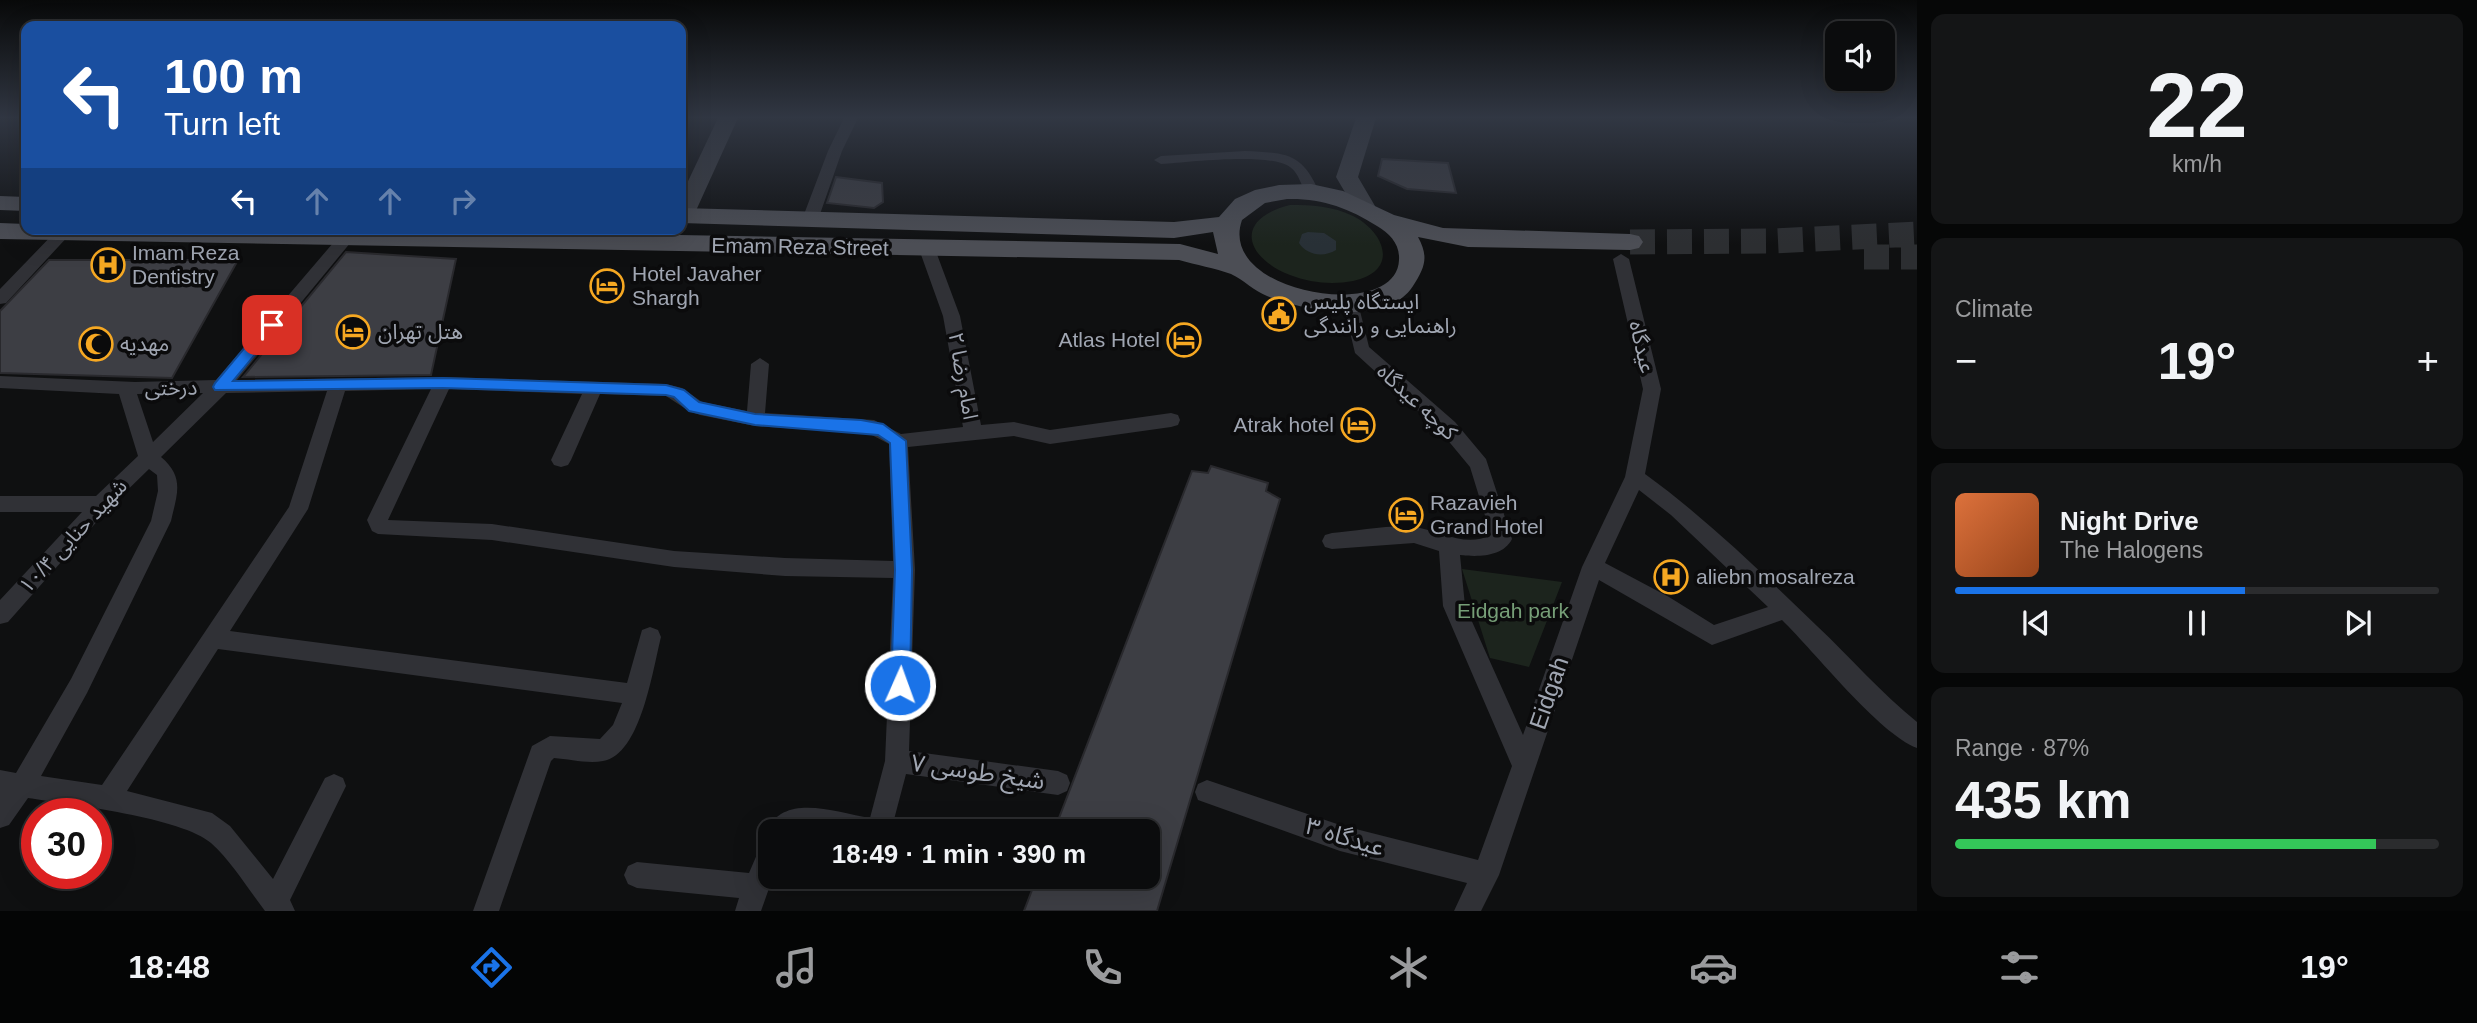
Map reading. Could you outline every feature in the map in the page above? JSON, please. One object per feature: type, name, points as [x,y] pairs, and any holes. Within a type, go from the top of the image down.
[{"type":"main road","points":[[1411,269],[1411,253],[1404,236],[1389,221],[1364,206],[1340,197],[1312,192],[1279,193],[1255,199],[1237,209],[1227,223],[1223,236],[1225,244],[1242,269],[1263,284],[1290,296],[1320,302],[1351,303],[1379,297],[1400,285],[1411,269],[1451,253],[1630,252]]},
{"type":"main road","points":[[0,203],[21,204]]},
{"type":"main road","name":"Emam Reza Street","points":[[686,215],[1174,230],[1227,223]]},
{"type":"main road","points":[[1389,221],[1441,236],[1630,252]]},
{"type":"main road","name":"Emam Reza Street","points":[[0,231],[21,231]]},
{"type":"main road","name":"Emam Reza Street","points":[[184,235],[1180,252],[1242,269]]},
{"type":"street","points":[[687,190],[704,161]]},
{"type":"street","points":[[811,217],[832,161]]},
{"type":"street","points":[[1282,161],[1292,162],[1303,172],[1312,192]]},
{"type":"street","points":[[1352,161],[1347,177],[1364,206]]},
{"type":"street","points":[[0,299],[61,235]]},
{"type":"street","name":"شهید حنایی ۱۰/۴","points":[[0,615],[101,504],[220,387],[345,239]]},
{"type":"street","name":"امام رضا ۲","points":[[898,441],[973,433],[963,355],[927,249]]},
{"type":"street","name":"عیدگاه","points":[[1630,252],[1652,389],[1635,477]]},
{"type":"street","name":"کوچه عیدگاه","points":[[1351,303],[1361,349],[1448,427],[1479,464],[1502,539],[1482,549],[1449,546]]},
{"type":"street","points":[[755,419],[760,364]]},
{"type":"street","name":"درختی","points":[[0,382],[126,388],[443,383],[673,391],[694,407],[755,419],[874,427],[898,441]]},
{"type":"street","points":[[443,383],[377,520],[384,528],[492,532],[674,559],[785,567],[904,570]]},
{"type":"street","points":[[11,784],[108,798],[298,509],[338,384]]},
{"type":"street","points":[[561,460],[594,387]]},
{"type":"street","points":[[0,816],[11,784],[79,686],[161,521],[167,491],[166,472],[148,457],[126,388]]},
{"type":"street","points":[[973,433],[1014,429],[1050,437],[1171,420]]},
{"type":"street","points":[[882,819],[897,761],[904,570],[898,441]]},
{"type":"street","points":[[1635,477],[1678,509],[1785,610],[1876,703],[1917,737]]},
{"type":"street","name":"Eidgah","points":[[1467,911],[1486,875],[1593,567],[1635,477]]},
{"type":"street","points":[[0,504],[101,504]]},
{"type":"street","points":[[1332,541],[1414,535],[1449,546],[1454,606],[1524,766]]},
{"type":"street","points":[[1593,567],[1661,603],[1713,635],[1785,610]]},
{"type":"street","points":[[486,911],[541,754],[550,747],[603,750],[618,740],[635,694],[650,637]]},
{"type":"street","points":[[214,639],[635,694]]},
{"type":"street","name":"شیخ طوسی ۷","points":[[897,761],[1058,783]]},
{"type":"street","points":[[112,799],[203,822],[221,835],[279,906],[334,786]]},
{"type":"street","name":"عیدگاه ۳","points":[[1207,792],[1340,838],[1486,875]]},
{"type":"street","points":[[638,875],[752,899]]},
{"type":"green space","points":[[1290,205],[1330,208],[1364,223],[1373,232],[1383,251],[1377,269],[1368,276],[1353,281],[1330,283],[1298,278],[1274,267],[1255,249],[1253,229],[1260,219],[1272,211]]},
{"type":"green space","name":"Eidgah park","points":[[1462,569],[1562,582],[1529,667],[1490,658]]},
{"type":"shaded area","points":[[1324,233],[1336,241],[1336,250],[1321,254],[1306,250],[1299,243],[1302,234]]},
{"type":"building","points":[[1382,161],[1448,163],[1456,193],[1407,189],[1378,176]]},
{"type":"building","points":[[836,177],[882,183],[883,202],[874,208],[827,203]]},
{"type":"building","name":"هتل تهران","points":[[346,252],[456,259],[431,375],[243,377]]},
{"type":"building","name":"مهدیه","points":[[49,260],[238,260],[172,378],[0,373],[0,311]]},
{"type":"building","points":[[1211,466],[1268,483],[1266,491],[1280,499],[1157,911],[1024,911],[1032,889],[1160,889],[1160,819],[1059,819],[1192,471],[1208,473]]},
{"type":"tunnel","points":[[1630,242],[1774,241],[1917,234]]},
{"type":"tunnel","points":[[1864,257],[1917,257]]},
{"type":"place","name":"Imam Reza Dentistry","points":[[108,265]]},
{"type":"place","name":"Hotel Javaher Shargh","points":[[607,286]]},
{"type":"place","name":"ایستگاه پلیس راهنمایی و رانندگی","points":[[1279,314]]},
{"type":"place","name":"هتل تهران","points":[[353,332]]},
{"type":"place","name":"Atlas Hotel","points":[[1184,340]]},
{"type":"place","name":"مهدیه","points":[[96,344]]},
{"type":"place","name":"Atrak hotel","points":[[1358,425]]},
{"type":"place","name":"Razavieh Grand Hotel","points":[[1406,515]]},
{"type":"place","name":"aliebn mosalreza","points":[[1671,577]]},
{"type":"route","points":[[272,325],[220,387],[443,383],[666,390],[679,393],[694,407],[755,419],[874,427],[883,430],[898,441],[904,570],[900,685]]}]
